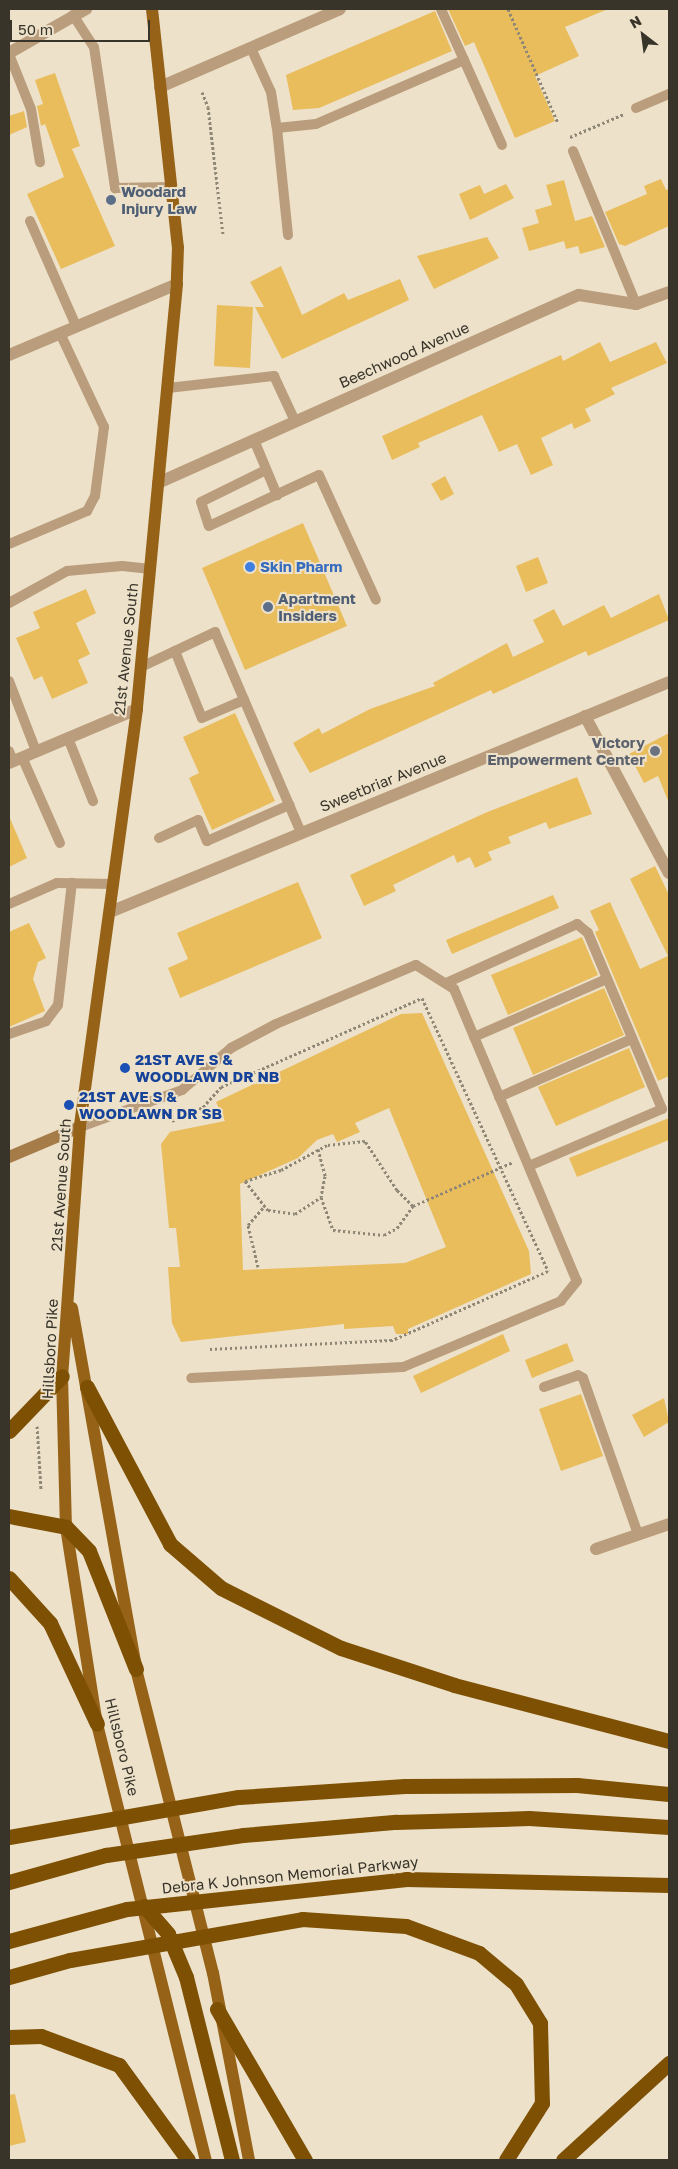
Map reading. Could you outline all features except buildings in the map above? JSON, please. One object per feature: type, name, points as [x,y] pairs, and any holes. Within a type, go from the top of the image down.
[{"type":"highway","points":[[9,1431],[62,1376]]},
{"type":"highway","points":[[87,1387],[170,1544],[221,1588],[341,1648],[464,1688],[669,1741]]},
{"type":"highway","points":[[9,1516],[66,1527],[88,1550],[136,1669]]},
{"type":"highway","points":[[9,1578],[50,1623],[96,1724]]},
{"type":"highway","points":[[9,1836],[239,1797],[405,1786],[577,1785],[669,1794]]},
{"type":"highway","points":[[9,1882],[106,1855],[243,1835],[386,1822],[529,1818],[669,1827]]},
{"type":"highway","name":"Debra K Johnson Memorial Parkway","points":[[9,1941],[126,1909],[406,1879],[669,1885]]},
{"type":"highway","points":[[144,1906],[168,1934],[186,1977],[232,2160]]},
{"type":"highway","points":[[9,1977],[70,1960],[302,1919],[406,1926],[479,1953],[516,1984],[540,2023],[542,2103],[506,2160]]},
{"type":"highway","points":[[217,2008],[305,2160]]},
{"type":"highway","points":[[9,2037],[41,2036],[119,2065],[188,2160]]},
{"type":"highway","points":[[563,2160],[669,2063]]},
{"type":"main road","name":"21st Avenue South","points":[[69,1291],[80,1127],[137,709],[177,284],[171,187],[152,9]]},
{"type":"main road","points":[[9,1157],[80,1127]]},
{"type":"main road","name":"Hillsboro Pike","points":[[69,1291],[62,1376],[66,1527],[96,1724],[113,1779],[206,2160]]},
{"type":"main road","name":"Hillsboro Pike","points":[[69,1291],[136,1669],[213,1973],[217,2008],[249,2160]]},
{"type":"street","points":[[9,54],[72,15],[86,9]]},
{"type":"street","points":[[160,87],[340,9]]},
{"type":"street","points":[[9,355],[177,284]]},
{"type":"street","name":"Beechwood Avenue","points":[[158,483],[579,295],[636,304],[669,292]]},
{"type":"street","name":"Sweetbriar Avenue","points":[[110,912],[669,682]]},
{"type":"street","points":[[13,758],[36,751],[137,709]]},
{"type":"street","points":[[585,716],[669,873]]},
{"type":"street","points":[[596,1549],[669,1524]]},
{"type":"lane","points":[[441,9],[502,145]]},
{"type":"lane","points":[[72,15],[94,48],[115,188],[171,187]]},
{"type":"lane","points":[[250,48],[271,92],[277,128],[288,235]]},
{"type":"lane","points":[[9,54],[31,109],[40,162]]},
{"type":"lane","points":[[277,128],[316,124],[464,60]]},
{"type":"lane","points":[[636,108],[669,94]]},
{"type":"lane","points":[[573,151],[636,304]]},
{"type":"lane","points":[[30,221],[76,326]]},
{"type":"lane","points":[[9,544],[87,511],[95,496],[104,427],[60,333]]},
{"type":"lane","points":[[168,388],[274,376],[294,421]]},
{"type":"lane","points":[[254,440],[277,495]]},
{"type":"lane","points":[[266,470],[205,498],[201,502],[202,516],[209,526],[319,476],[376,600]]},
{"type":"lane","points":[[9,603],[67,571],[122,566],[151,570]]},
{"type":"lane","points":[[141,667],[215,632],[301,833]]},
{"type":"lane","points":[[175,651],[202,718],[244,700]]},
{"type":"lane","points":[[9,681],[36,751]]},
{"type":"lane","points":[[68,738],[93,801]]},
{"type":"lane","points":[[13,758],[60,843]]},
{"type":"lane","points":[[158,838],[198,820],[208,841],[289,805]]},
{"type":"lane","points":[[9,904],[57,883],[114,884]]},
{"type":"lane","points":[[9,1034],[46,1021],[58,1005],[72,883]]},
{"type":"lane","points":[[446,982],[577,924],[588,933],[662,1109],[527,1161]]},
{"type":"lane","points":[[80,1127],[182,1090],[231,1048],[276,1024],[416,965],[446,982],[454,989],[577,1281],[561,1301],[402,1367],[191,1378]]},
{"type":"lane","points":[[474,1037],[607,979]]},
{"type":"lane","points":[[500,1096],[632,1038]]},
{"type":"lane","points":[[544,1387],[578,1375],[584,1378],[638,1534]]},
{"type":"path","points":[[508,9],[558,123]]},
{"type":"path","points":[[202,92],[208,107],[223,235]]},
{"type":"path","points":[[573,151],[567,138],[636,108]]},
{"type":"path","points":[[172,1121],[203,1107],[221,1087],[422,998],[548,1271],[392,1340],[209,1350]]},
{"type":"path","points":[[321,1196],[294,1214],[263,1208],[245,1181],[282,1170],[318,1150],[353,1140],[371,1144],[391,1182],[413,1206]]},
{"type":"path","points":[[318,1150],[325,1176],[321,1196],[329,1228],[370,1236],[392,1232],[413,1206],[500,1167],[527,1161]]},
{"type":"path","points":[[258,1267],[248,1225],[263,1208]]},
{"type":"path","points":[[34,1424],[38,1426],[41,1490]]},
{"type":"place","name":"Woodard Injury Law","points":[[111,200]]},
{"type":"place","name":"Skin Pharm","points":[[250,567]]},
{"type":"place","name":"Apartment Insiders","points":[[268,607]]},
{"type":"place","name":"Victory Empowerment Center","points":[[655,751]]},
{"type":"place","name":"21ST AVE S & WOODLAWN DR NB","points":[[125,1068]]},
{"type":"place","name":"21ST AVE S & WOODLAWN DR SB","points":[[69,1105]]}]
